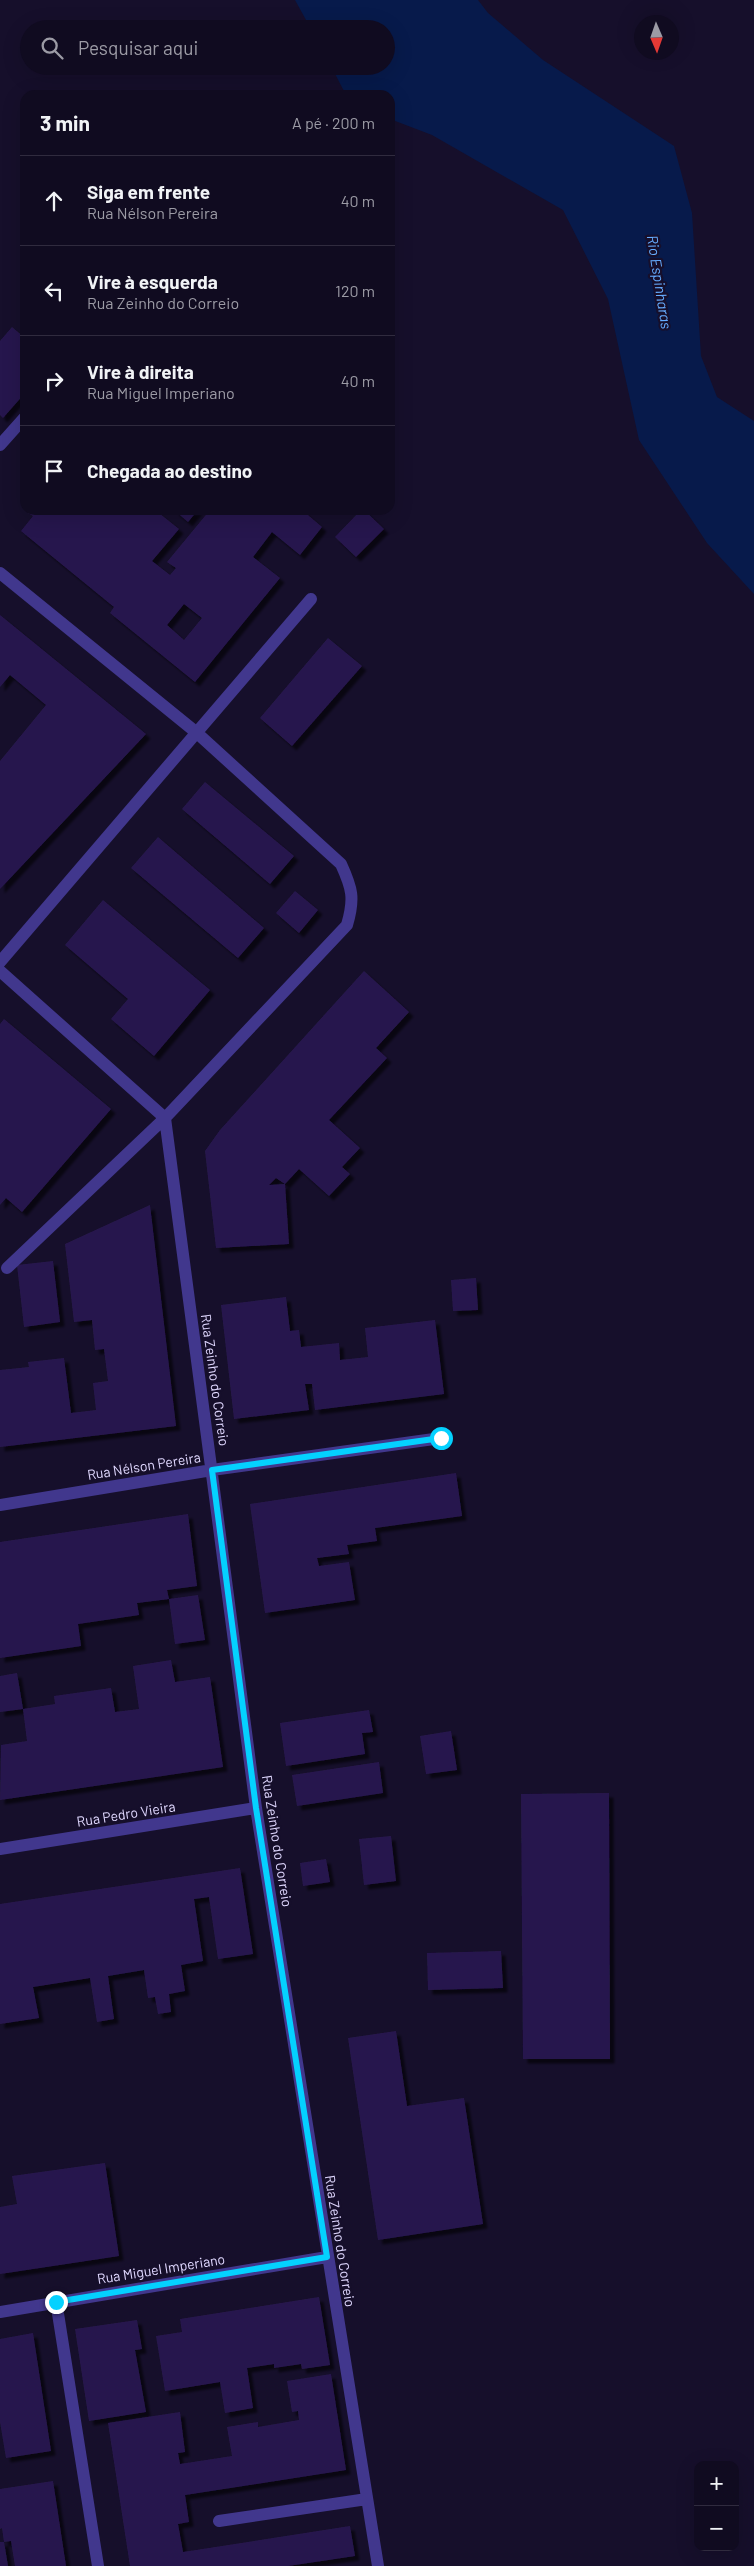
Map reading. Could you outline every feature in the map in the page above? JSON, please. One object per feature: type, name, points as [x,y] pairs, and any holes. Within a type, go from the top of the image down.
[{"type":"street","points":[[0,445],[20,423]]},
{"type":"street","points":[[0,573],[197,733],[341,864],[351,886],[353,905],[347,925],[165,1118],[7,1268]]},
{"type":"street","points":[[0,962],[311,599]]},
{"type":"street","points":[[0,971],[165,1118]]},
{"type":"street","name":"Rua Zeinho do Correio","points":[[165,1118],[256,1808],[378,2566]]},
{"type":"street","name":"Rua Nélson Pereira","points":[[0,1505],[212,1470],[441,1438]]},
{"type":"street","name":"Rua Pedro Vieira","points":[[0,1850],[256,1808]]},
{"type":"street","name":"Rua Miguel Imperiano","points":[[0,2312],[327,2257]]},
{"type":"street","points":[[56,2302],[98,2566]]},
{"type":"street","points":[[219,2521],[367,2499]]},
{"type":"water","name":"Rio Espinharas","points":[[295,0],[478,0],[488,13],[543,60],[674,146],[692,213],[701,356],[717,397],[754,421],[754,594],[707,543],[639,440],[608,299],[563,210],[432,135],[395,121],[395,90],[343,90],[336,75],[395,75],[395,20],[306,20]]},
{"type":"building","points":[[12,327],[20,334],[20,399],[3,418],[0,415],[0,341]]},
{"type":"building","points":[[31,515],[161,515],[179,529],[152,561],[170,575],[176,568],[167,562],[206,515],[308,515],[322,527],[300,555],[272,532],[253,557],[280,578],[195,682],[110,613],[114,607],[21,531],[33,516]],"holes":[[[184,604],[202,618],[184,640],[167,625]]]},
{"type":"building","points":[[180,515],[194,515],[188,522]]},
{"type":"building","points":[[356,515],[369,515],[384,529],[356,557],[335,537]]},
{"type":"building","points":[[0,615],[146,734],[0,889],[0,761],[46,705],[10,675],[0,687]]},
{"type":"building","points":[[328,638],[362,666],[292,746],[260,718]]},
{"type":"building","points":[[205,782],[294,856],[270,884],[182,809]]},
{"type":"building","points":[[158,837],[264,928],[238,958],[131,868]]},
{"type":"building","points":[[295,891],[318,910],[299,933],[276,913]]},
{"type":"building","points":[[103,900],[210,990],[154,1056],[111,1019],[128,999],[65,945]]},
{"type":"building","points":[[364,971],[409,1012],[376,1048],[387,1058],[329,1120],[360,1148],[342,1167],[350,1174],[329,1196],[299,1169],[285,1184],[289,1244],[216,1248],[205,1151],[220,1130]],"holes":[[[276,1178],[285,1184],[269,1185]]]},
{"type":"building","points":[[4,1019],[111,1109],[22,1212],[6,1198],[0,1205],[0,1024]]},
{"type":"building","points":[[150,1205],[176,1426],[0,1447],[0,1370],[29,1367],[28,1362],[64,1358],[71,1413],[96,1410],[93,1383],[108,1381],[104,1349],[95,1350],[92,1320],[74,1322],[65,1244]]},
{"type":"building","points":[[53,1261],[60,1322],[24,1327],[17,1265]]},
{"type":"building","points":[[476,1278],[478,1310],[453,1311],[451,1280]]},
{"type":"building","points":[[286,1297],[290,1331],[299,1330],[301,1347],[339,1343],[340,1360],[368,1357],[365,1328],[435,1320],[444,1394],[315,1410],[312,1384],[305,1384],[309,1410],[234,1419],[221,1305]]},
{"type":"building","points":[[456,1473],[462,1516],[375,1528],[377,1541],[347,1545],[349,1554],[317,1558],[319,1566],[349,1562],[355,1600],[265,1613],[250,1504]]},
{"type":"building","points":[[188,1514],[197,1586],[167,1590],[169,1599],[137,1603],[139,1615],[78,1624],[81,1646],[0,1658],[0,1542]]},
{"type":"building","points":[[198,1595],[205,1640],[175,1644],[169,1599]]},
{"type":"building","points":[[171,1660],[175,1682],[210,1677],[223,1767],[0,1800],[1,1745],[27,1741],[23,1709],[55,1704],[54,1696],[111,1688],[115,1712],[139,1709],[133,1666]]},
{"type":"building","points":[[17,1673],[23,1709],[0,1712],[0,1676]]},
{"type":"building","points":[[369,1710],[373,1732],[362,1733],[365,1754],[286,1766],[280,1723]]},
{"type":"building","points":[[451,1731],[457,1770],[426,1774],[420,1736]]},
{"type":"building","points":[[379,1762],[383,1793],[297,1806],[292,1775]]},
{"type":"building","points":[[609,1793],[610,2059],[523,2059],[521,1794]]},
{"type":"building","points":[[391,1836],[396,1881],[364,1885],[359,1839]]},
{"type":"building","points":[[326,1859],[330,1882],[303,1886],[300,1863]]},
{"type":"building","points":[[240,1868],[253,1954],[218,1959],[209,1897],[194,1899],[203,1961],[181,1965],[185,1991],[169,1994],[171,2012],[158,2014],[155,1997],[148,1998],[144,1970],[108,1976],[114,2019],[97,2022],[90,1978],[33,1987],[39,2018],[0,2024],[0,1904]]},
{"type":"building","points":[[501,1951],[503,1988],[428,1990],[427,1953]]},
{"type":"building","points":[[396,2031],[407,2106],[464,2098],[483,2224],[378,2240],[348,2038]]},
{"type":"building","points":[[105,2163],[119,2256],[0,2274],[0,2207],[17,2204],[12,2176]]},
{"type":"building","points":[[319,2297],[330,2365],[302,2369],[301,2364],[274,2368],[274,2364],[247,2368],[253,2408],[225,2413],[220,2382],[165,2391],[156,2336],[182,2332],[180,2319]]},
{"type":"building","points":[[137,2320],[142,2349],[135,2350],[146,2412],[89,2421],[75,2329]]},
{"type":"building","points":[[33,2333],[51,2451],[6,2458],[0,2422],[0,2339]]},
{"type":"building","points":[[331,2374],[346,2470],[185,2495],[189,2522],[178,2524],[183,2552],[350,2526],[355,2556],[288,2566],[130,2566],[108,2423],[180,2412],[185,2452],[178,2453],[180,2464],[232,2456],[227,2427],[258,2422],[258,2427],[299,2420],[298,2411],[292,2412],[287,2381]]},
{"type":"building","points":[[53,2481],[66,2566],[15,2566],[11,2541],[4,2542],[2,2528],[0,2529],[0,2489]]},
{"type":"building","points":[[0,2542],[4,2542],[8,2566],[0,2566]]},
{"type":"route","points":[[56,2302],[327,2257],[256,1808],[212,1470],[441,1438]]}]
